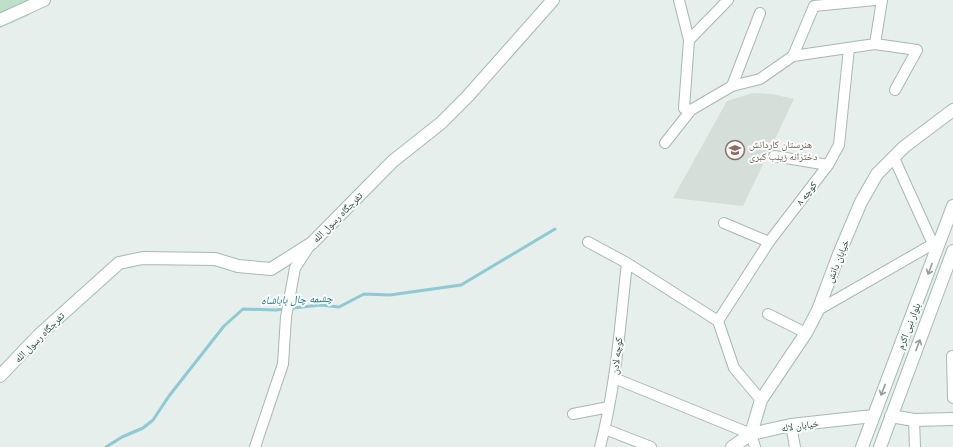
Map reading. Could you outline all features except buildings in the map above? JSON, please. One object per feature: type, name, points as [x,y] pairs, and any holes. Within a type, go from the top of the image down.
[{"type":"street","points":[[0,20],[44,0]]},
{"type":"street","name":"تفرجگاه رسول الله","points":[[0,376],[39,334],[119,262],[143,258],[215,259],[238,266],[271,270],[312,243],[393,161],[441,123],[468,96],[553,0]]},
{"type":"street","points":[[678,0],[689,40],[684,108],[691,110]]},
{"type":"street","points":[[689,40],[728,0]]},
{"type":"street","points":[[793,56],[814,6],[874,0]]},
{"type":"street","points":[[875,44],[882,0]]},
{"type":"street","points":[[732,86],[760,13]]},
{"type":"street","points":[[665,143],[691,110],[732,86],[760,79],[793,56],[875,44],[917,50],[895,90]]},
{"type":"street","name":"کوچه ۸","points":[[718,321],[769,242],[828,165],[839,145],[849,48]]},
{"type":"street","name":"خیابان دانش","points":[[750,434],[761,400],[806,333],[818,310],[839,254],[861,202],[878,174],[904,147],[953,110]]},
{"type":"street","points":[[774,156],[828,165]]},
{"type":"street","points":[[818,310],[936,243],[894,158]]},
{"type":"street","name":"بلوار نبی اکرم","points":[[862,447],[916,306],[936,243],[953,206]]},
{"type":"street","points":[[724,223],[769,242]]},
{"type":"street","points":[[588,242],[627,263],[718,321],[734,368],[761,400]]},
{"type":"street","points":[[255,447],[283,364],[286,317],[295,268],[312,243]]},
{"type":"street","name":"بلوار نبی اکرم","points":[[880,447],[932,311],[953,251]]},
{"type":"street","name":"کوچه لادن","points":[[600,447],[605,429],[614,378],[627,263]]},
{"type":"street","points":[[916,306],[932,311]]},
{"type":"street","points":[[768,314],[806,333]]},
{"type":"street","points":[[952,356],[953,398]]},
{"type":"street","points":[[614,378],[750,434],[755,447]]},
{"type":"street","points":[[573,414],[609,407]]},
{"type":"street","name":"خیابان لاله","points":[[732,447],[750,434],[791,425],[873,416]]},
{"type":"street","points":[[891,416],[914,420],[953,419]]},
{"type":"street","points":[[914,420],[915,447]]},
{"type":"street","points":[[791,425],[795,447]]},
{"type":"street","points":[[605,429],[650,447]]},
{"type":"shaded area","name":"هنرستان کاردانش دخترانه زینب کبری","points":[[752,93],[772,94],[794,99],[743,206],[673,198],[727,101]]},
{"type":"green space","points":[[0,0],[46,0],[28,16],[0,28]]},
{"type":"waterway","name":"چشمه چال باباشاه","points":[[106,447],[122,437],[143,428],[153,420],[169,396],[224,326],[243,309],[276,310],[320,305],[339,307],[364,294],[390,295],[461,285],[555,229]]},
{"type":"place","name":"هنرستان کاردانش دخترانه زینب کبری","points":[[735,150]]}]
